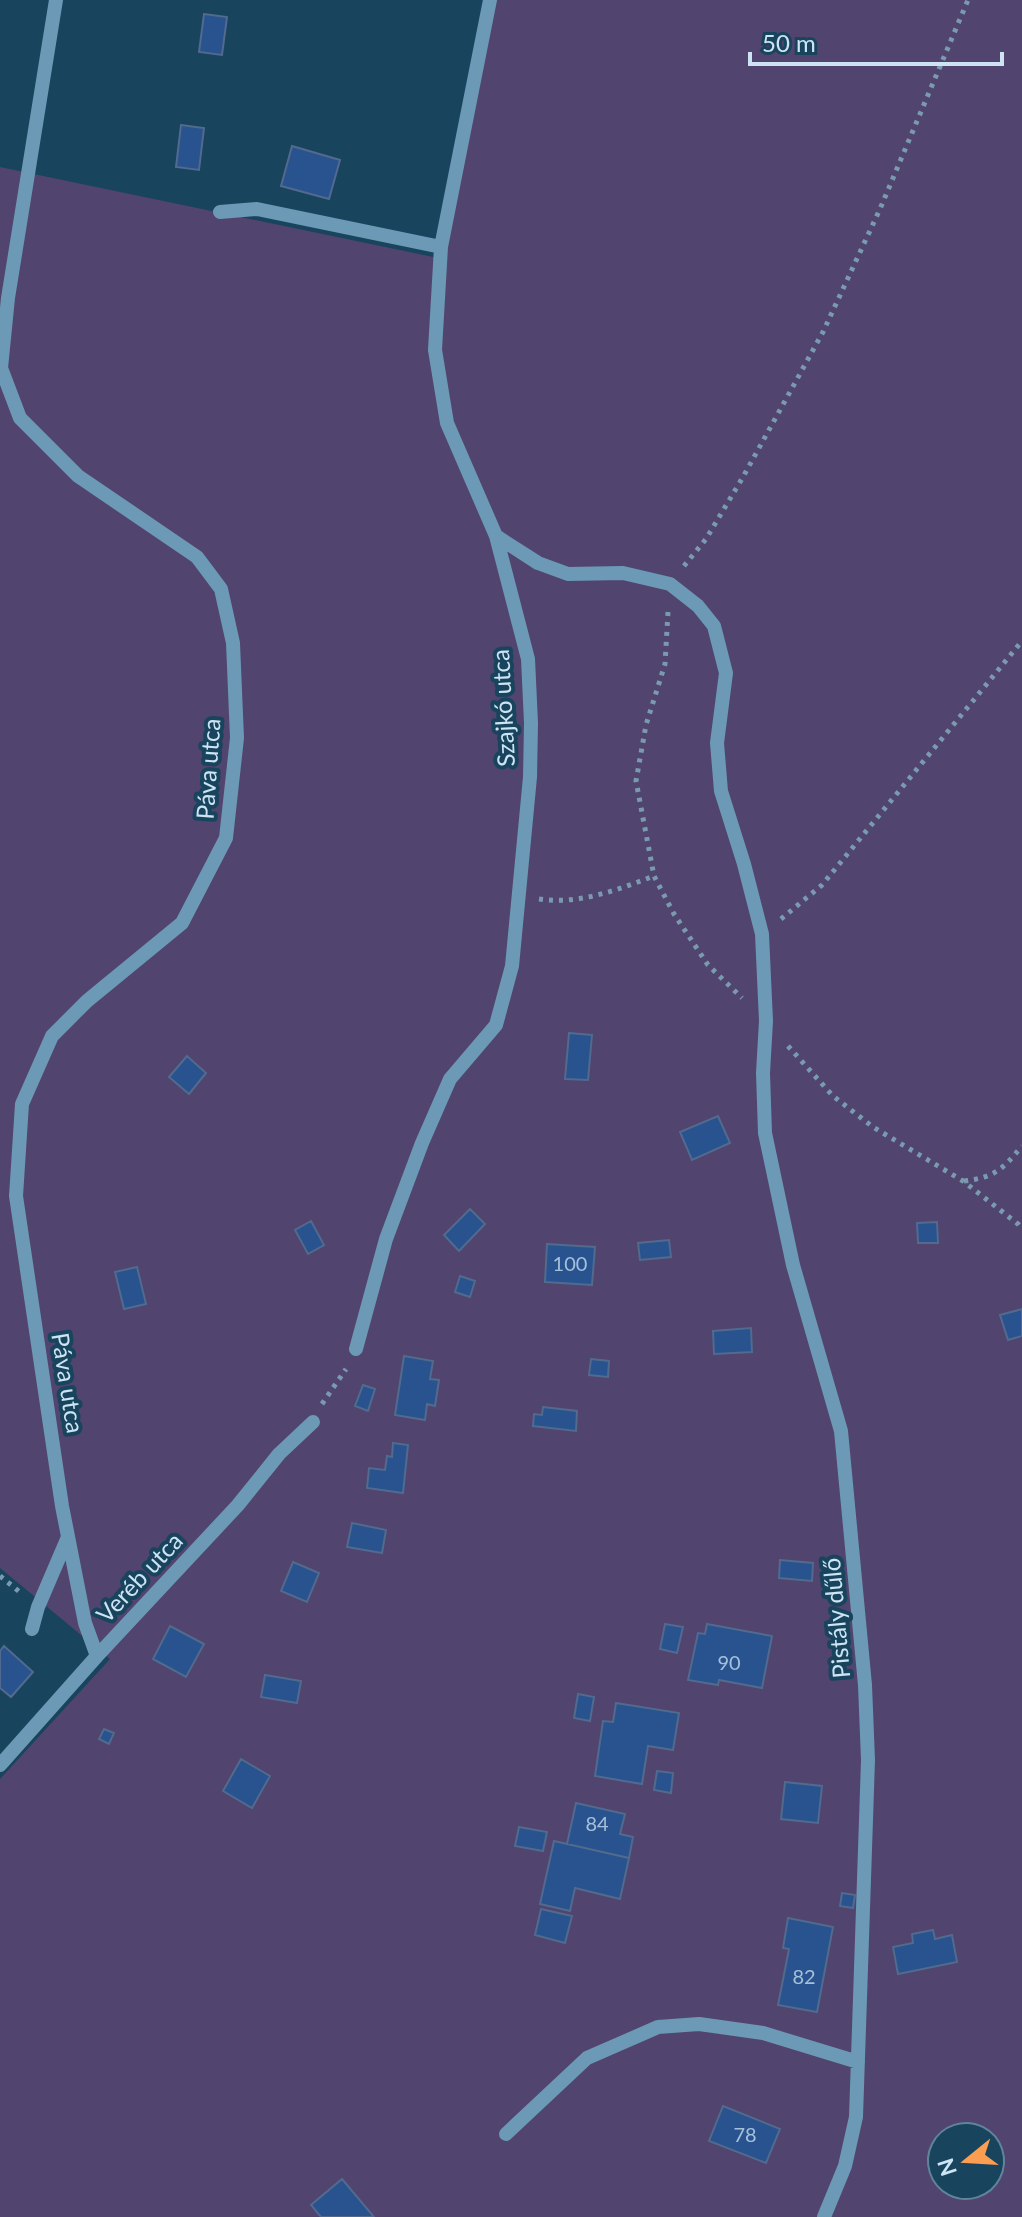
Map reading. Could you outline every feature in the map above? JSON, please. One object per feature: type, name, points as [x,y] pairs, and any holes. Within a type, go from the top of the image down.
[{"type":"street","name":"Páva utca","points":[[56,0],[8,298],[1,368],[20,418],[78,476],[197,557],[221,589],[233,643],[237,738],[226,838],[182,923],[87,1001],[52,1036],[22,1104],[16,1196],[68,1536],[85,1623],[97,1656]]},
{"type":"street","name":"Szajkó utca","points":[[356,1349],[386,1239],[422,1143],[450,1079],[496,1025],[512,966],[519,896],[530,777],[528,659],[496,536],[447,423],[435,350],[441,247],[490,0]]},
{"type":"street","points":[[220,212],[257,209],[441,247]]},
{"type":"street","points":[[496,536],[538,563],[568,574],[623,573],[670,584]]},
{"type":"street","name":"Pistály dűlő","points":[[670,584],[698,606],[714,626],[726,673],[717,743],[721,791],[762,934],[766,1021],[763,1073],[765,1133],[793,1265],[841,1431],[862,1655],[868,1760],[856,2117],[845,2166],[824,2217]]},
{"type":"street","name":"Veréb utca","points":[[0,1765],[238,1505],[279,1454],[313,1422]]},
{"type":"street","points":[[32,1629],[68,1536]]},
{"type":"street","points":[[506,2134],[587,2058],[658,2027],[699,2024],[763,2033],[858,2062]]},
{"type":"path","points":[[968,0],[880,209],[823,332],[736,490],[706,539],[670,584],[665,664],[646,725],[636,781],[654,876],[674,914],[708,965],[766,1021],[833,1096],[873,1127],[963,1181],[1022,1230]]},
{"type":"path","points":[[762,934],[822,885],[1022,641]]},
{"type":"path","points":[[519,896],[557,902],[613,892],[654,876]]},
{"type":"path","points":[[963,1181],[987,1178],[1008,1163],[1022,1146]]},
{"type":"path","points":[[313,1422],[356,1349]]},
{"type":"shaded area","points":[[494,0],[1022,0],[1022,2217],[0,2217],[0,1779],[110,1659],[0,1568],[0,167],[443,259]]},
{"type":"building","points":[[204,14],[227,17],[222,55],[199,52]]},
{"type":"building","points":[[181,125],[204,128],[199,170],[176,167]]},
{"type":"building","points":[[292,146],[340,160],[329,199],[281,186]]},
{"type":"building","points":[[569,1033],[592,1035],[588,1080],[565,1079]]},
{"type":"building","points":[[187,1056],[206,1073],[189,1094],[169,1077]]},
{"type":"building","points":[[718,1116],[730,1143],[692,1160],[680,1132]]},
{"type":"building","points":[[470,1209],[485,1224],[459,1251],[444,1235]]},
{"type":"building","points":[[311,1221],[324,1245],[308,1254],[295,1230]]},
{"type":"building","points":[[937,1222],[938,1243],[918,1243],[917,1223]]},
{"type":"building","points":[[669,1240],[671,1257],[640,1260],[638,1243]]},
{"type":"building","points":[[547,1244],[595,1247],[592,1285],[545,1282]]},
{"type":"building","points":[[137,1267],[146,1304],[124,1309],[115,1272]]},
{"type":"building","points":[[460,1276],[475,1281],[470,1297],[455,1292]]},
{"type":"building","points":[[1022,1309],[1022,1336],[1008,1340],[1000,1315]]},
{"type":"building","points":[[751,1328],[752,1352],[714,1354],[713,1331]]},
{"type":"building","points":[[404,1356],[433,1361],[430,1379],[439,1380],[435,1406],[427,1404],[425,1420],[395,1415]]},
{"type":"building","points":[[591,1359],[609,1361],[608,1377],[589,1375]]},
{"type":"building","points":[[363,1385],[375,1389],[368,1411],[355,1406]]},
{"type":"building","points":[[543,1407],[577,1411],[576,1431],[533,1426],[534,1414],[542,1415]]},
{"type":"building","points":[[393,1443],[408,1445],[403,1493],[367,1488],[369,1468],[385,1470],[387,1456],[392,1457]]},
{"type":"building","points":[[352,1523],[386,1530],[382,1553],[347,1547]]},
{"type":"building","points":[[780,1560],[813,1563],[812,1581],[779,1578]]},
{"type":"building","points":[[293,1562],[319,1573],[307,1602],[281,1591]]},
{"type":"building","points":[[665,1624],[683,1627],[677,1653],[660,1649]]},
{"type":"building","points":[[707,1624],[772,1636],[762,1688],[719,1680],[718,1685],[688,1680],[698,1633],[705,1634]]},
{"type":"building","points":[[170,1626],[204,1644],[186,1677],[153,1659]]},
{"type":"building","points":[[4,1646],[33,1672],[11,1697],[0,1688],[0,1651]]},
{"type":"building","points":[[265,1675],[301,1681],[297,1703],[261,1697]]},
{"type":"building","points":[[578,1694],[594,1697],[590,1721],[574,1718]]},
{"type":"building","points":[[616,1703],[679,1713],[673,1750],[648,1746],[642,1784],[595,1776],[603,1721],[613,1722]]},
{"type":"building","points":[[104,1729],[114,1733],[109,1744],[99,1739]]},
{"type":"building","points":[[241,1759],[270,1776],[252,1808],[223,1791]]},
{"type":"building","points":[[657,1771],[673,1773],[671,1793],[654,1790]]},
{"type":"building","points":[[785,1782],[822,1786],[818,1823],[781,1819]]},
{"type":"building","points":[[576,1803],[625,1814],[620,1834],[633,1837],[629,1858],[567,1844]]},
{"type":"building","points":[[519,1827],[547,1832],[543,1851],[515,1846]]},
{"type":"building","points":[[554,1841],[629,1858],[620,1899],[575,1888],[570,1911],[540,1904]]},
{"type":"building","points":[[842,1893],[855,1895],[853,1908],[840,1906]]},
{"type":"building","points":[[541,1909],[572,1916],[565,1943],[535,1935]]},
{"type":"building","points":[[788,1918],[833,1927],[817,2012],[778,2005],[789,1949],[783,1948]]},
{"type":"building","points":[[933,1930],[935,1939],[952,1935],[957,1962],[898,1974],[893,1947],[913,1943],[912,1934]]},
{"type":"building","points":[[723,2106],[780,2129],[766,2163],[709,2141]]},
{"type":"building","points":[[342,2179],[374,2217],[321,2217],[311,2205]]}]
